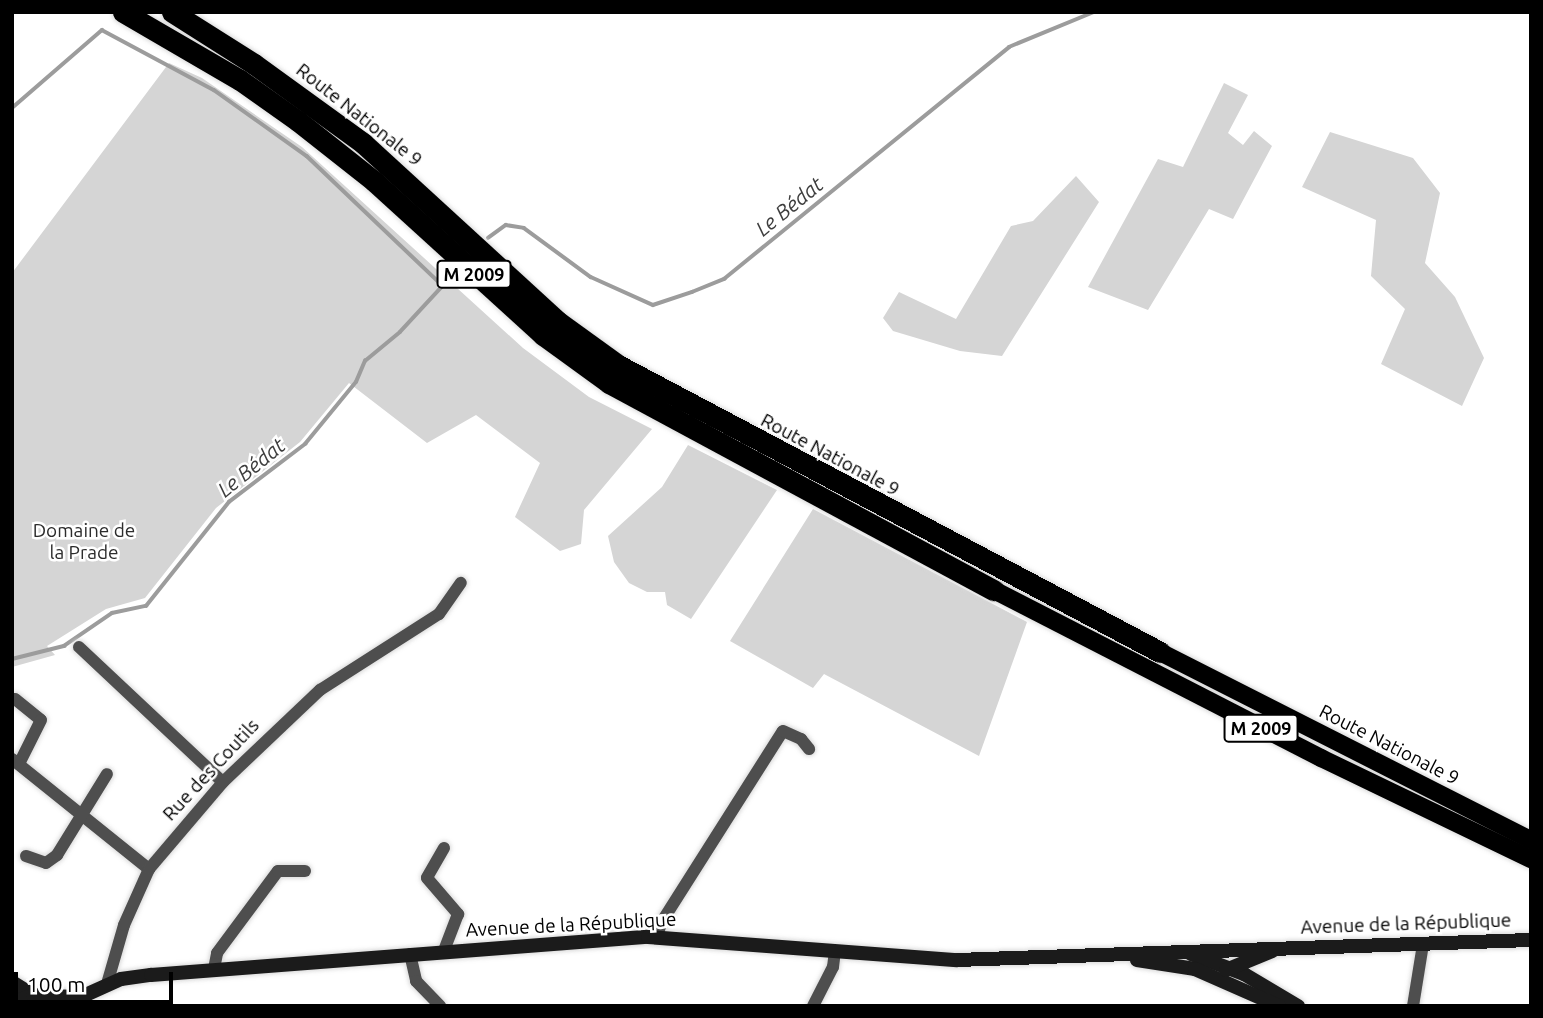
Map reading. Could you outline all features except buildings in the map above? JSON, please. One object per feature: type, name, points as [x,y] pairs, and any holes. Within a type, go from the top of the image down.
[{"type":"highway","points":[[111,12],[128,16]]},
{"type":"highway","name":"Route Nationale 9","points":[[172,12],[254,64],[363,142],[557,321],[618,365],[1160,652]]},
{"type":"highway","name":"M 2009","points":[[128,16],[240,80],[298,121],[374,181],[573,359],[636,400],[994,590]]},
{"type":"main road","name":"M 2009","points":[[994,590],[1372,784],[1531,859]]},
{"type":"main road","name":"Route Nationale 9","points":[[1160,652],[1531,840]]},
{"type":"street","name":"Rue des Coutils","points":[[107,984],[124,925],[149,869],[223,782],[320,690],[439,614],[461,583]]},
{"type":"street","points":[[79,648],[223,782]]},
{"type":"street","points":[[15,699],[41,720],[15,761],[149,869]]},
{"type":"street","points":[[657,937],[661,923],[783,731],[801,739],[809,749]]},
{"type":"street","points":[[26,856],[46,863],[68,841],[107,774]]},
{"type":"street","points":[[444,848],[427,878],[458,914],[444,951]]},
{"type":"street","points":[[214,969],[217,953],[278,871],[305,871]]},
{"type":"street","name":"Avenue de la République","points":[[61,1006],[107,984],[214,969],[657,937],[957,960],[1531,940]]},
{"type":"street","points":[[1413,1006],[1423,944]]},
{"type":"street","points":[[1216,976],[1282,947]]},
{"type":"street","points":[[813,1006],[833,967],[835,951]]},
{"type":"street","points":[[1176,951],[1230,968],[1270,999],[1298,1006]]},
{"type":"street","points":[[410,954],[416,981],[440,1006]]},
{"type":"street","name":"Avenue de la République","points":[[1072,956],[1180,965],[1216,976],[1270,999]]},
{"type":"street","points":[[12,982],[33,995]]},
{"type":"street","name":"Avenue de la République","points":[[12,1003],[33,995],[75,997]]},
{"type":"green space","name":"Domaine de la Prade","points":[[169,63],[202,78],[302,147],[523,348],[589,397],[652,429],[584,510],[581,544],[560,551],[515,517],[540,463],[476,415],[427,443],[349,383],[300,442],[216,508],[145,598],[106,609],[47,646],[55,655],[12,667],[12,273]]},
{"type":"green space","points":[[1224,83],[1248,95],[1228,133],[1243,145],[1254,131],[1272,146],[1233,219],[1209,209],[1148,310],[1088,287],[1158,159],[1183,167]]},
{"type":"green space","points":[[1330,132],[1413,158],[1440,193],[1425,263],[1455,297],[1484,358],[1462,406],[1381,364],[1405,309],[1371,276],[1376,220],[1302,187]]},
{"type":"green space","points":[[1076,176],[1099,202],[1002,356],[960,351],[893,331],[883,318],[899,292],[956,319],[1011,226],[1033,221]]},
{"type":"green space","points":[[688,445],[777,490],[691,619],[667,605],[665,592],[647,592],[629,583],[614,562],[608,536],[662,487]]},
{"type":"green space","points":[[813,509],[1027,622],[979,756],[824,674],[813,688],[730,641]]},
{"type":"waterway","name":"Le Bédat","points":[[488,238],[506,225],[524,228],[591,277],[653,305],[692,292],[724,279],[1009,47],[1094,12]]},
{"type":"waterway","points":[[12,108],[102,30],[214,90],[307,156],[443,286]]},
{"type":"waterway","name":"Le Bédat","points":[[12,659],[64,646],[112,613],[146,606],[229,502],[305,444],[356,382],[365,361],[400,332],[449,279]]}]
